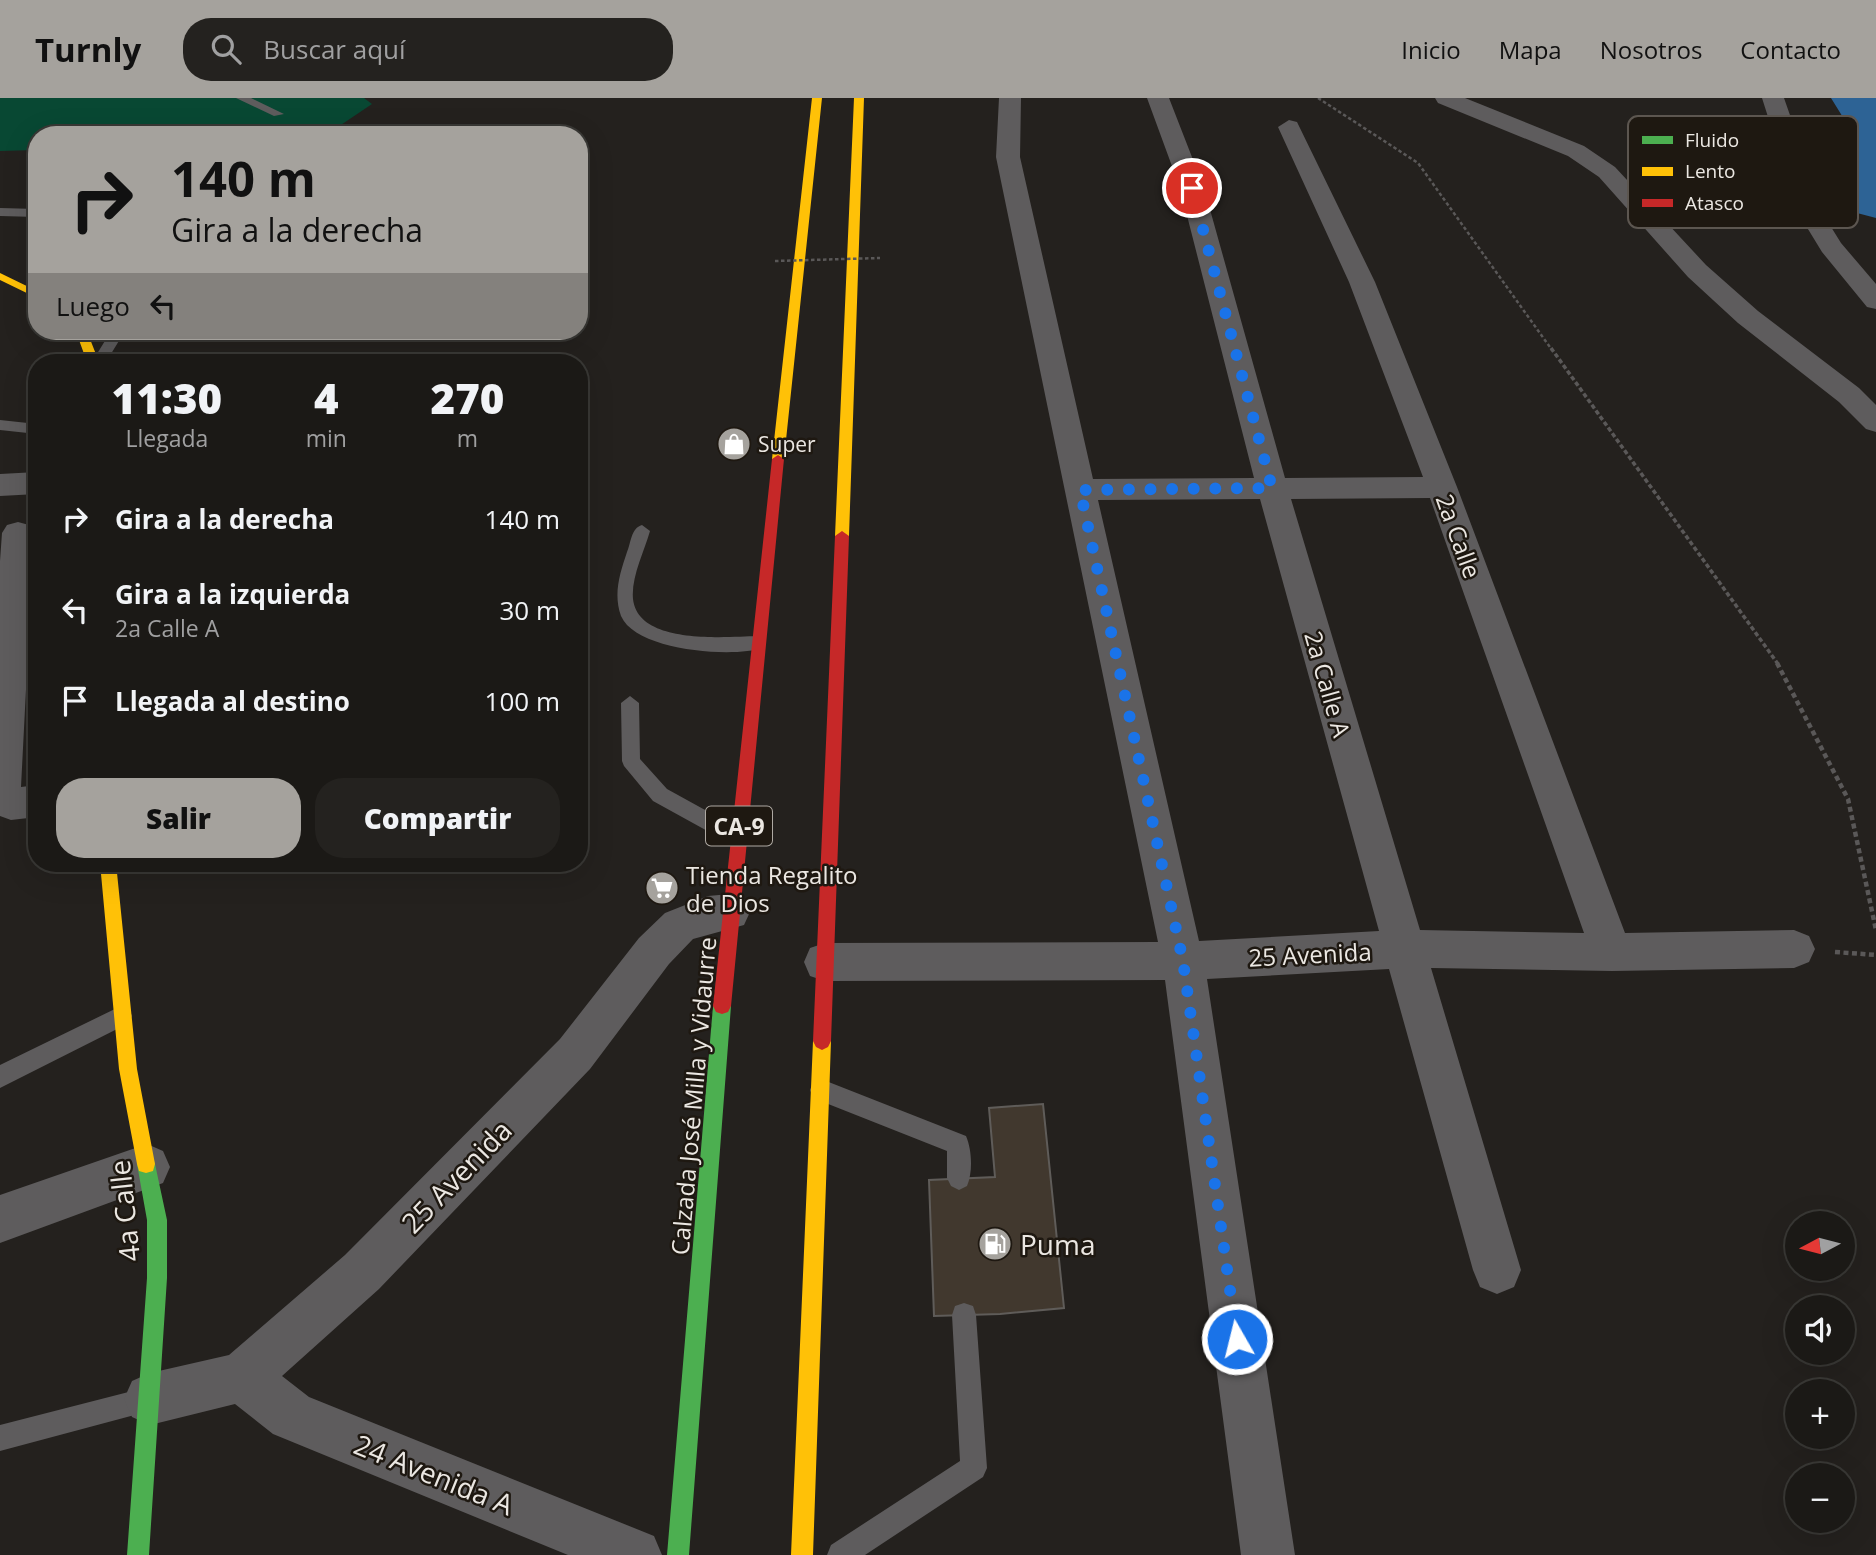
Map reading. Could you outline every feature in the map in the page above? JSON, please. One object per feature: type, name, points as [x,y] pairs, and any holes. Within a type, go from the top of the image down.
[{"type":"main road","name":"Calzada José Milla y Vidaurre","points":[[678,1555],[730,912],[817,98]]},
{"type":"main road","points":[[802,1555],[859,98]]},
{"type":"main road","points":[[0,276],[28,290]]},
{"type":"main road","name":"4a Calle","points":[[109,872],[121,1016],[157,1220],[150,1399],[138,1555]]},
{"type":"street","points":[[1010,98],[1008,157],[1183,961],[1268,1555]]},
{"type":"street","name":"2a Calle A","points":[[1158,98],[1192,188],[1272,488],[1497,1270]]},
{"type":"street","points":[[1446,98],[1576,151],[1607,172],[1628,195]]},
{"type":"street","points":[[1773,98],[1779,116]]},
{"type":"street","name":"2a Calle","points":[[1289,127],[1362,282],[1442,487],[1612,952]]},
{"type":"street","points":[[1659,228],[1707,280],[1748,317],[1849,395],[1876,422]]},
{"type":"street","points":[[1819,228],[1831,247],[1876,300]]},
{"type":"street","points":[[0,485],[28,483]]},
{"type":"street","points":[[1080,490],[1442,487]]},
{"type":"street","points":[[18,533],[2,794],[11,804],[28,802]]},
{"type":"street","name":"25 Avenida","points":[[150,1399],[242,1377],[362,1272],[575,1054],[654,951],[679,926],[708,914],[730,912]]},
{"type":"street","name":"25 Avenida","points":[[825,962],[1183,961],[1405,949],[1612,952],[1794,949]]},
{"type":"street","points":[[0,1219],[147,1167]]},
{"type":"street","name":"24 Avenida A","points":[[242,1377],[291,1416],[635,1555]]},
{"type":"lane","points":[[242,98],[278,114]]},
{"type":"lane","points":[[0,212],[28,213]]},
{"type":"lane","points":[[0,425],[28,428]]},
{"type":"lane","points":[[642,531],[625,598],[629,618],[645,633],[708,644],[757,643]]},
{"type":"lane","points":[[630,703],[631,761],[660,795],[738,838]]},
{"type":"lane","points":[[0,1077],[121,1016]]},
{"type":"lane","points":[[821,1090],[958,1144],[959,1178]]},
{"type":"lane","points":[[841,1555],[974,1468],[964,1315]]},
{"type":"lane","points":[[0,1438],[150,1399]]},
{"type":"path","points":[[1318,98],[1418,163],[1776,660],[1848,799],[1876,930]]},
{"type":"path","points":[[775,261],[880,258]]},
{"type":"green space","points":[[0,98],[364,98],[372,104],[339,126],[28,126],[28,150],[0,151]]},
{"type":"building","name":"Puma","points":[[1043,1104],[1064,1308],[934,1316],[929,1180],[995,1177],[989,1108]]},
{"type":"waterway","points":[[1855,98],[1869,119],[1864,166],[1876,202]]},
{"type":"traffic: fast","points":[[678,1555],[722,1006]]},
{"type":"traffic: fast","points":[[138,1555],[157,1278],[157,1220],[146,1164]]},
{"type":"traffic: slow","points":[[778,459],[817,98]]},
{"type":"traffic: slow","points":[[842,536],[859,98]]},
{"type":"traffic: slow","points":[[0,276],[28,290]]},
{"type":"traffic: slow","points":[[84,340],[90,354]]},
{"type":"traffic: slow","points":[[109,872],[128,1069],[146,1164]]},
{"type":"traffic: slow","points":[[802,1555],[822,1041]]},
{"type":"traffic: jam","points":[[722,1006],[778,459]]},
{"type":"traffic: jam","points":[[822,1041],[842,536]]},
{"type":"place","name":"Super","points":[[734,444]]},
{"type":"place","name":"Tienda Regalito de Dios","points":[[662,888]]},
{"type":"place","name":"Puma","points":[[995,1244]]},
{"type":"route","points":[[1192,188],[1272,488],[1080,490],[1183,961],[1237,1339]]}]
